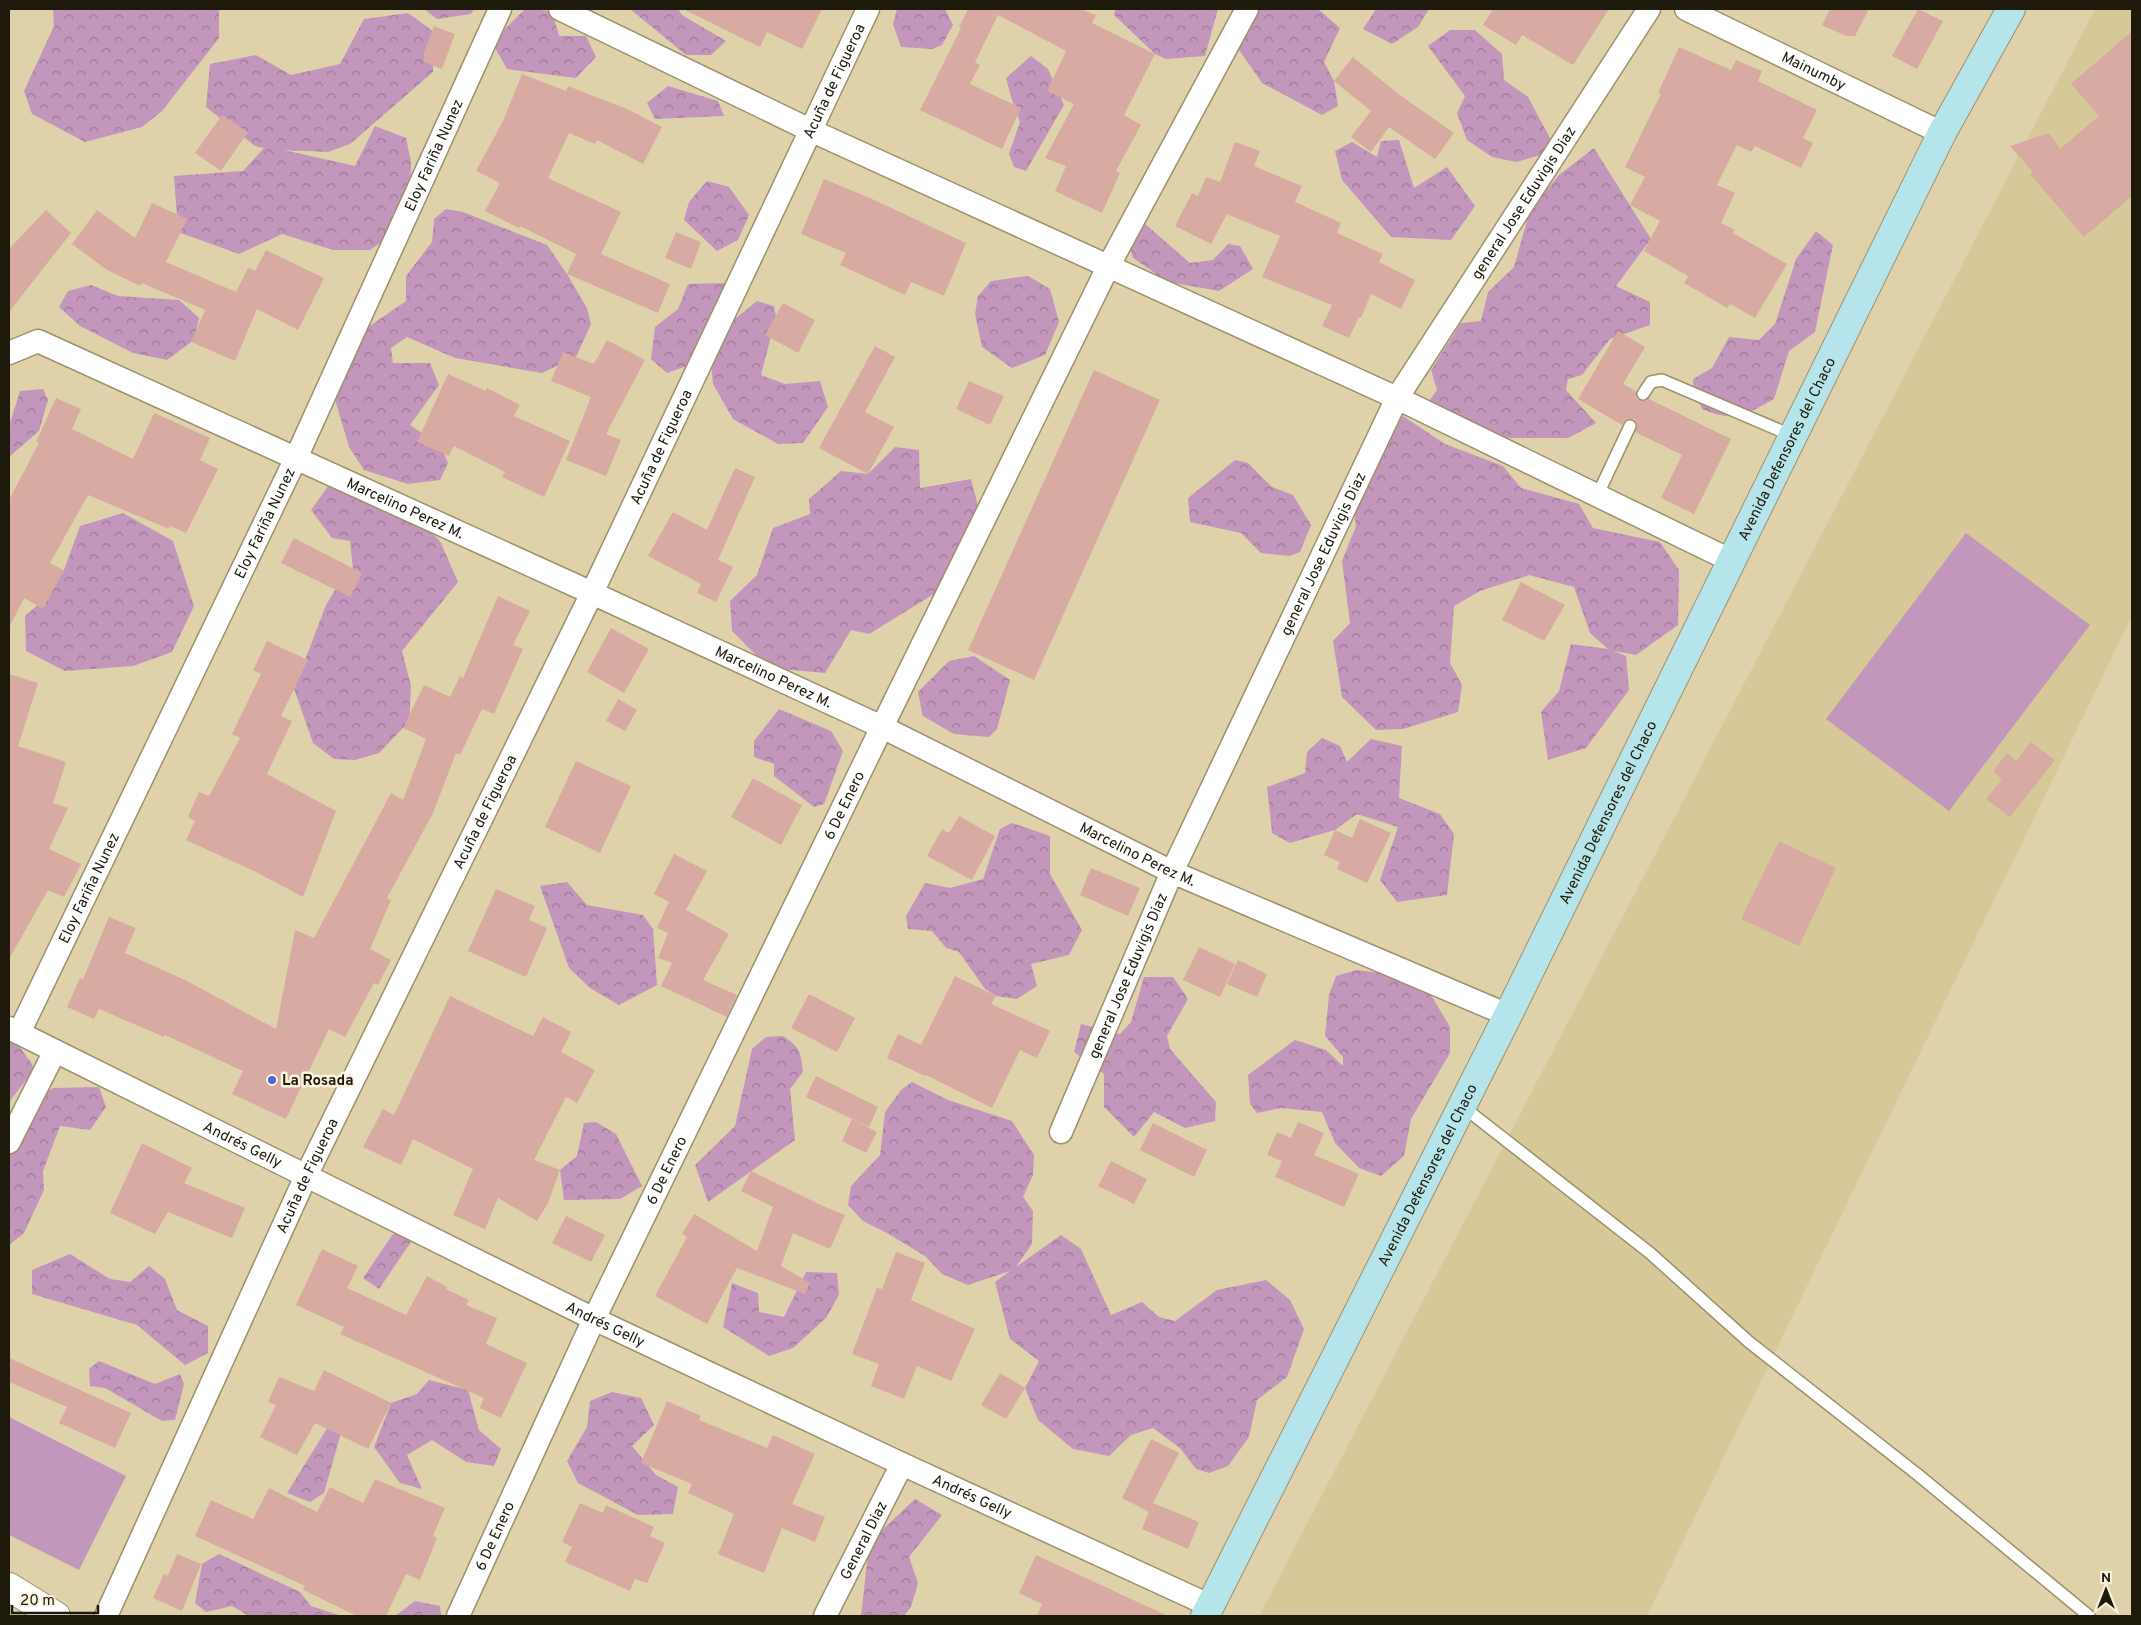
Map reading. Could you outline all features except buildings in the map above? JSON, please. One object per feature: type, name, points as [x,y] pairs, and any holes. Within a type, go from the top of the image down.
[{"type":"main road","name":"Avenida Defensores del Chaco","points":[[1208,1611],[1508,1015],[1942,133],[2011,9]]},
{"type":"street","name":"Eloy Fariña Nunez","points":[[14,1030],[296,458],[500,9]]},
{"type":"street","points":[[560,9],[810,130],[1398,398],[1732,561]]},
{"type":"street","name":"Acuña de Figueroa","points":[[106,1616],[306,1176],[592,593],[868,9]]},
{"type":"street","name":"6 De Enero","points":[[458,1616],[594,1319],[882,727],[1109,265],[1247,9]]},
{"type":"street","name":"general Jose Eduvigis Diaz","points":[[1061,1132],[1172,872],[1398,398],[1649,9]]},
{"type":"street","name":"Mainumby","points":[[1686,9],[1942,133]]},
{"type":"street","name":"Marcelino Perez M.","points":[[9,352],[38,341],[882,727],[1172,872],[1508,1015]]},
{"type":"street","name":"Andrés Gelly","points":[[14,1030],[594,1319],[1208,1611]]},
{"type":"street","points":[[9,1142],[55,1051]]},
{"type":"street","name":"General Diaz","points":[[826,1616],[902,1464]]},
{"type":"street","points":[[9,1587],[56,1616]]},
{"type":"lane","points":[[1643,394],[1651,382],[1662,380],[1793,436]]},
{"type":"lane","points":[[1597,496],[1630,426]]},
{"type":"lane","points":[[1462,1106],[1650,1253],[1749,1342],[1917,1474],[2088,1616]]},
{"type":"shaded area","points":[[2095,9],[2132,9],[2132,616],[1647,1616],[1259,1616]]},
{"type":"green space","points":[[53,9],[219,9],[219,38],[162,111],[142,127],[85,142],[32,114],[24,91],[54,26]]},
{"type":"green space","points":[[424,9],[474,9],[471,14],[437,19]]},
{"type":"green space","points":[[525,9],[552,11],[559,36],[586,36],[596,57],[576,78],[507,69],[495,48],[499,35]]},
{"type":"green space","points":[[630,9],[678,9],[682,15],[726,41],[711,55],[686,55]]},
{"type":"green space","points":[[897,9],[945,9],[953,25],[942,45],[932,49],[901,47],[893,24]]},
{"type":"green space","points":[[1115,9],[1218,9],[1205,56],[1166,59],[1155,54],[1114,15]]},
{"type":"green space","points":[[1251,9],[1318,9],[1340,28],[1324,62],[1334,81],[1338,106],[1322,115],[1262,83],[1226,31]]},
{"type":"green space","points":[[1376,9],[1429,9],[1418,27],[1392,44],[1363,29]]},
{"type":"green space","points":[[408,13],[433,31],[433,72],[350,144],[328,152],[284,150],[355,166],[375,126],[406,138],[411,162],[410,208],[391,236],[370,250],[333,250],[282,234],[239,254],[178,232],[174,176],[243,171],[264,148],[255,146],[206,107],[210,64],[256,55],[291,75],[340,64],[364,19]]},
{"type":"green space","points":[[1450,30],[1475,30],[1502,54],[1504,80],[1528,97],[1551,140],[1544,154],[1516,162],[1492,157],[1467,140],[1457,113],[1465,96],[1428,46]]},
{"type":"green space","points":[[1031,56],[1048,69],[1064,105],[1026,171],[1014,167],[1009,154],[1020,122],[1006,78]]},
{"type":"green space","points":[[668,86],[718,101],[724,116],[655,119],[647,103]]},
{"type":"green space","points":[[1399,140],[1414,188],[1447,167],[1475,206],[1451,240],[1391,237],[1342,180],[1335,151],[1352,142],[1377,157],[1381,141]]},
{"type":"green space","points":[[1594,148],[1651,239],[1616,286],[1650,302],[1650,325],[1610,339],[1582,375],[1568,379],[1566,390],[1596,423],[1568,438],[1504,438],[1434,412],[1429,401],[1437,390],[1431,370],[1461,323],[1481,321],[1488,292],[1514,267],[1528,217],[1541,197],[1559,175]]},
{"type":"green space","points":[[707,181],[729,187],[749,215],[738,240],[717,251],[684,220],[689,202]]},
{"type":"green space","points":[[446,209],[463,212],[547,245],[587,308],[591,324],[576,357],[542,373],[455,358],[407,337],[391,348],[393,363],[430,363],[439,385],[410,425],[441,446],[448,463],[440,480],[408,484],[364,470],[349,447],[332,389],[355,357],[364,330],[406,301],[406,276],[432,242],[434,219]]},
{"type":"green space","points":[[1144,223],[1190,263],[1213,260],[1228,244],[1240,246],[1253,269],[1219,291],[1168,282],[1133,258],[1126,232]]},
{"type":"green space","points":[[1816,231],[1833,245],[1815,332],[1789,351],[1774,399],[1747,413],[1739,415],[1723,416],[1702,409],[1694,391],[1693,379],[1712,368],[1729,337],[1759,340],[1775,324],[1796,259]]},
{"type":"green space","points":[[1028,276],[1050,289],[1059,322],[1045,355],[1012,368],[982,347],[975,314],[978,296],[991,281]]},
{"type":"green space","points":[[726,283],[732,307],[696,363],[667,373],[651,359],[655,327],[678,309],[688,284]]},
{"type":"green space","points":[[91,285],[118,296],[179,300],[199,318],[194,340],[167,360],[133,353],[80,326],[59,307],[68,291]]},
{"type":"green space","points":[[757,301],[774,306],[776,317],[761,375],[785,384],[820,381],[828,407],[803,443],[778,444],[733,419],[713,384],[711,363],[730,323]]},
{"type":"green space","points":[[43,389],[48,400],[39,431],[9,457],[9,426],[20,391]]},
{"type":"green space","points":[[1403,416],[1445,444],[1503,466],[1521,488],[1579,504],[1593,528],[1660,542],[1679,570],[1678,625],[1636,655],[1614,651],[1626,656],[1629,690],[1586,748],[1548,760],[1541,712],[1559,691],[1571,644],[1608,649],[1590,633],[1574,587],[1529,575],[1480,591],[1454,606],[1450,663],[1462,685],[1458,712],[1403,729],[1376,730],[1342,697],[1333,641],[1350,623],[1342,561],[1356,526],[1351,488]]},
{"type":"green space","points":[[895,447],[919,450],[920,488],[971,479],[978,506],[957,580],[869,634],[851,630],[825,673],[769,668],[732,631],[730,601],[757,575],[773,528],[810,514],[809,499],[841,471],[868,474]]},
{"type":"green space","points":[[1235,460],[1248,463],[1272,487],[1293,495],[1311,525],[1300,552],[1289,556],[1261,553],[1241,533],[1190,522],[1188,498]]},
{"type":"green space","points":[[329,485],[400,504],[440,541],[458,582],[402,651],[411,686],[409,726],[403,728],[379,753],[355,760],[334,759],[313,743],[294,689],[326,605],[335,590],[355,589],[350,541],[332,538],[311,510]]},
{"type":"green space","points":[[123,513],[173,541],[194,606],[172,652],[133,666],[65,671],[26,651],[25,616],[49,595],[64,570],[80,526]]},
{"type":"green space","points":[[1966,533],[2090,625],[1949,811],[1826,719]]},
{"type":"green space","points":[[974,656],[1010,680],[997,729],[989,737],[954,734],[923,716],[918,692],[949,661]]},
{"type":"green space","points":[[779,709],[831,731],[843,751],[824,804],[814,807],[774,776],[774,764],[754,757],[754,741]]},
{"type":"green space","points":[[1322,738],[1340,746],[1347,762],[1371,739],[1402,746],[1399,798],[1440,814],[1454,834],[1447,895],[1397,902],[1380,880],[1398,827],[1357,814],[1335,830],[1290,843],[1272,833],[1267,787],[1305,773],[1307,752]]},
{"type":"green space","points":[[1012,823],[1050,836],[1050,874],[1082,930],[1069,955],[1031,964],[1037,986],[1017,999],[996,996],[985,989],[959,952],[946,948],[932,931],[908,929],[906,916],[925,883],[950,888],[983,879],[1000,829]]},
{"type":"green space","points":[[567,882],[587,905],[643,915],[653,929],[657,985],[619,1005],[590,988],[569,968],[540,886]]},
{"type":"green space","points":[[1357,970],[1404,976],[1428,990],[1450,1027],[1450,1053],[1411,1119],[1404,1156],[1381,1176],[1359,1168],[1335,1143],[1322,1112],[1281,1108],[1257,1113],[1250,1104],[1248,1075],[1295,1040],[1326,1050],[1343,1066],[1343,1057],[1325,1036],[1329,995],[1336,976]]},
{"type":"green space","points":[[1144,977],[1173,977],[1188,999],[1167,1036],[1170,1049],[1216,1102],[1215,1121],[1185,1128],[1154,1112],[1134,1137],[1104,1107],[1104,1074],[1074,1052],[1081,1024],[1120,1034],[1131,1022]]},
{"type":"green space","points":[[9,1032],[32,1064],[34,1070],[9,1102]]},
{"type":"green space","points":[[783,1036],[793,1043],[799,1051],[803,1072],[790,1089],[795,1140],[708,1202],[695,1165],[735,1126],[752,1049],[766,1037]]},
{"type":"green space","points":[[912,1082],[948,1100],[1012,1121],[1034,1155],[1033,1175],[1023,1197],[1033,1211],[1032,1244],[1016,1267],[1061,1235],[1081,1249],[1111,1315],[1142,1302],[1159,1317],[1175,1321],[1217,1290],[1266,1280],[1290,1300],[1304,1329],[1287,1377],[1257,1400],[1249,1437],[1228,1466],[1209,1473],[1196,1469],[1180,1448],[1153,1428],[1131,1435],[1109,1456],[1073,1449],[1038,1420],[1025,1388],[1039,1361],[1010,1339],[995,1282],[1010,1271],[968,1285],[942,1274],[925,1256],[863,1221],[848,1205],[851,1186],[880,1155],[885,1112],[901,1090]]},
{"type":"green space","points":[[99,1087],[106,1107],[90,1130],[60,1126],[43,1171],[44,1190],[24,1233],[9,1245],[9,1142],[41,1096],[53,1088]]},
{"type":"green space","points":[[596,1122],[616,1134],[642,1186],[620,1199],[564,1200],[560,1170],[577,1156],[584,1123]]},
{"type":"green space","points":[[393,1234],[405,1234],[411,1242],[379,1289],[363,1278]]},
{"type":"green space","points":[[70,1254],[110,1279],[130,1282],[149,1266],[165,1279],[177,1310],[208,1326],[208,1353],[185,1365],[137,1325],[32,1294],[32,1270]]},
{"type":"green space","points":[[806,1272],[837,1273],[839,1295],[826,1318],[793,1348],[769,1356],[723,1327],[732,1283],[758,1293],[759,1312],[784,1317]]},
{"type":"green space","points":[[99,1361],[155,1384],[180,1374],[184,1384],[175,1420],[162,1421],[105,1388],[90,1386],[89,1369]]},
{"type":"green space","points":[[429,1380],[468,1390],[479,1430],[501,1449],[494,1466],[466,1462],[432,1440],[407,1455],[422,1489],[400,1483],[374,1447],[391,1403],[417,1394]]},
{"type":"green space","points":[[612,1392],[641,1398],[654,1425],[632,1446],[656,1475],[678,1487],[673,1514],[638,1515],[578,1483],[567,1461],[587,1427],[590,1401]]},
{"type":"green space","points":[[9,1417],[126,1476],[79,1570],[9,1535]]},
{"type":"green space","points":[[328,1427],[341,1433],[324,1493],[310,1502],[287,1493]]},
{"type":"green space","points":[[915,1499],[942,1515],[909,1557],[918,1583],[911,1607],[904,1616],[861,1616],[868,1554],[880,1532]]},
{"type":"green space","points":[[219,1554],[300,1592],[311,1606],[342,1616],[249,1616],[232,1606],[206,1612],[195,1603],[202,1564]]},
{"type":"green space","points":[[415,1601],[440,1606],[441,1616],[395,1616]]},
{"type":"place","name":"La Rosada","points":[[272,1080]]}]
